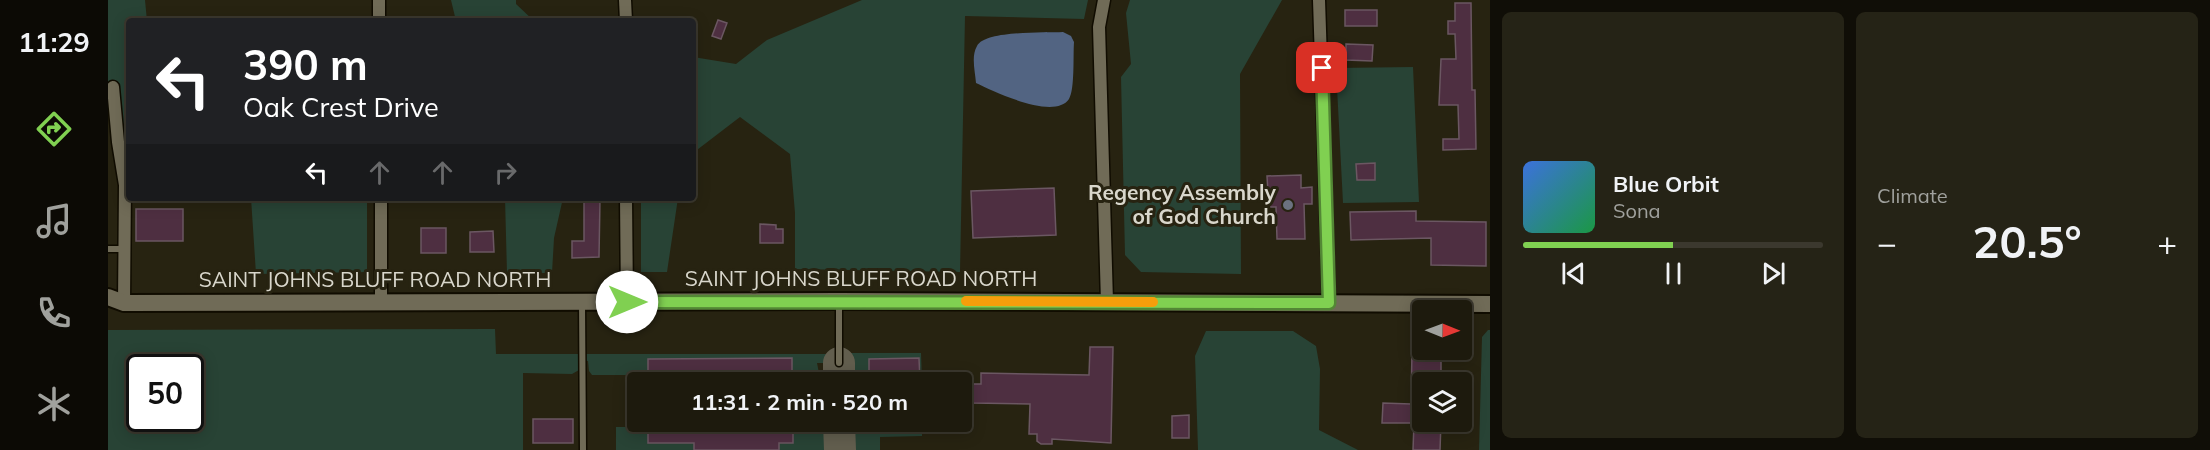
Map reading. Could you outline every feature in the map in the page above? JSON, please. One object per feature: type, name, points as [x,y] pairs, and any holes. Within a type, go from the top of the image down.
[{"type":"main road","name":"SAINT JOHNS BLUFF ROAD NORTH","points":[[108,311],[116,300],[1490,304]]},
{"type":"street","points":[[379,0],[379,18]]},
{"type":"street","points":[[626,0],[626,18]]},
{"type":"street","points":[[1104,0],[1099,27],[1107,302]]},
{"type":"street","points":[[1319,0],[1329,303]]},
{"type":"street","points":[[113,87],[125,185],[124,249],[116,300]]},
{"type":"street","points":[[381,201],[381,302]]},
{"type":"street","points":[[626,201],[627,302]]},
{"type":"lane","points":[[108,249],[124,249]]},
{"type":"lane","points":[[839,301],[839,363]]},
{"type":"lane","points":[[582,302],[583,450]]},
{"type":"green space","points":[[108,0],[145,0],[147,18],[126,18],[126,134],[119,107],[108,107]]},
{"type":"green space","points":[[451,0],[516,0],[516,4],[531,18],[455,18]]},
{"type":"green space","points":[[862,0],[1088,0],[1084,19],[965,16],[960,272],[795,269],[795,213],[790,154],[740,117],[696,151],[696,57],[736,64],[767,40]]},
{"type":"green space","points":[[1130,0],[1282,0],[1240,74],[1241,274],[1141,272],[1125,255],[1121,77],[1131,64],[1126,13]]},
{"type":"green space","points":[[1413,67],[1419,202],[1343,203],[1336,68]]},
{"type":"green space","points":[[251,201],[367,201],[367,272],[256,274]]},
{"type":"green space","points":[[505,201],[562,201],[554,238],[552,273],[507,273]]},
{"type":"green space","points":[[641,201],[678,201],[667,272],[641,272]]},
{"type":"green space","points":[[495,329],[496,354],[833,354],[834,363],[828,368],[825,363],[817,363],[819,372],[792,372],[792,358],[648,359],[648,372],[627,372],[627,375],[592,375],[588,361],[580,360],[579,370],[572,374],[523,373],[523,450],[108,450],[108,330]]},
{"type":"green space","points":[[1490,330],[1490,450],[1479,450],[1482,337]]},
{"type":"green space","points":[[1206,331],[1293,331],[1316,346],[1320,369],[1319,430],[1358,450],[1198,450],[1195,356]]},
{"type":"green space","points":[[843,353],[921,353],[922,372],[919,358],[869,359],[869,372],[846,372]]},
{"type":"green space","points":[[616,427],[627,427],[627,432],[662,432],[694,443],[694,450],[616,450]]},
{"type":"green space","points":[[789,432],[829,432],[829,450],[779,450],[779,443]]},
{"type":"green space","points":[[849,432],[922,432],[922,436],[880,437],[880,450],[849,450]]},
{"type":"water","points":[[1063,32],[1071,36],[1074,42],[1071,94],[1069,99],[1061,105],[1037,106],[976,83],[974,54],[982,41],[1003,35]]},
{"type":"building","points":[[1455,3],[1471,3],[1472,90],[1475,90],[1476,149],[1443,150],[1443,139],[1459,139],[1458,105],[1439,105],[1441,59],[1456,59],[1455,34],[1448,34],[1448,21],[1455,21]]},
{"type":"building","points":[[1345,10],[1377,10],[1377,26],[1345,26]]},
{"type":"building","points":[[718,20],[727,23],[721,39],[712,36]]},
{"type":"building","points":[[1346,44],[1373,45],[1372,61],[1346,60]]},
{"type":"building","points":[[1375,163],[1375,180],[1357,180],[1356,164]]},
{"type":"building","points":[[1301,175],[1301,188],[1312,187],[1312,204],[1304,204],[1305,239],[1277,239],[1276,207],[1264,207],[1264,193],[1268,193],[1267,176]]},
{"type":"building","points":[[1054,188],[1056,235],[973,238],[971,191]]},
{"type":"building","points":[[584,201],[600,201],[599,257],[572,258],[572,241],[584,241]]},
{"type":"building","points":[[136,209],[183,209],[183,241],[136,241]]},
{"type":"building","points":[[1416,211],[1416,221],[1486,222],[1486,266],[1431,265],[1431,238],[1351,240],[1350,212]]},
{"type":"building","points":[[760,224],[776,225],[776,229],[783,229],[783,243],[760,243]]},
{"type":"building","points":[[421,228],[446,228],[446,253],[421,253]]},
{"type":"building","points":[[493,231],[494,252],[470,252],[470,232]]},
{"type":"building","points":[[1090,347],[1113,347],[1111,443],[1052,439],[1052,444],[1041,444],[1037,441],[1037,434],[1029,434],[1030,404],[973,403],[973,384],[981,384],[981,373],[1089,375]]},
{"type":"building","points":[[1412,351],[1412,360],[1441,360],[1441,372],[1412,372],[1412,423],[1382,423],[1383,403],[1411,404]]},
{"type":"building","points":[[792,358],[792,372],[648,372],[648,359]]},
{"type":"building","points":[[919,358],[920,372],[869,372],[869,359]]},
{"type":"building","points":[[1189,415],[1189,438],[1172,438],[1172,416]]},
{"type":"building","points":[[533,419],[573,419],[573,443],[533,443]]},
{"type":"building","points":[[648,432],[793,432],[793,443],[779,443],[779,450],[694,450],[694,443],[648,443]]},
{"type":"building","points":[[1414,432],[1441,432],[1440,450],[1413,450]]},
{"type":"taxiway","points":[[839,363],[839,372]]},
{"type":"taxiway","points":[[839,432],[840,450]]},
{"type":"slow traffic","points":[[966,301],[1153,302]]},
{"type":"place","name":"Regency Assembly of God Church","points":[[1288,205]]},
{"type":"route","points":[[627,302],[1329,303],[1322,68]]}]
